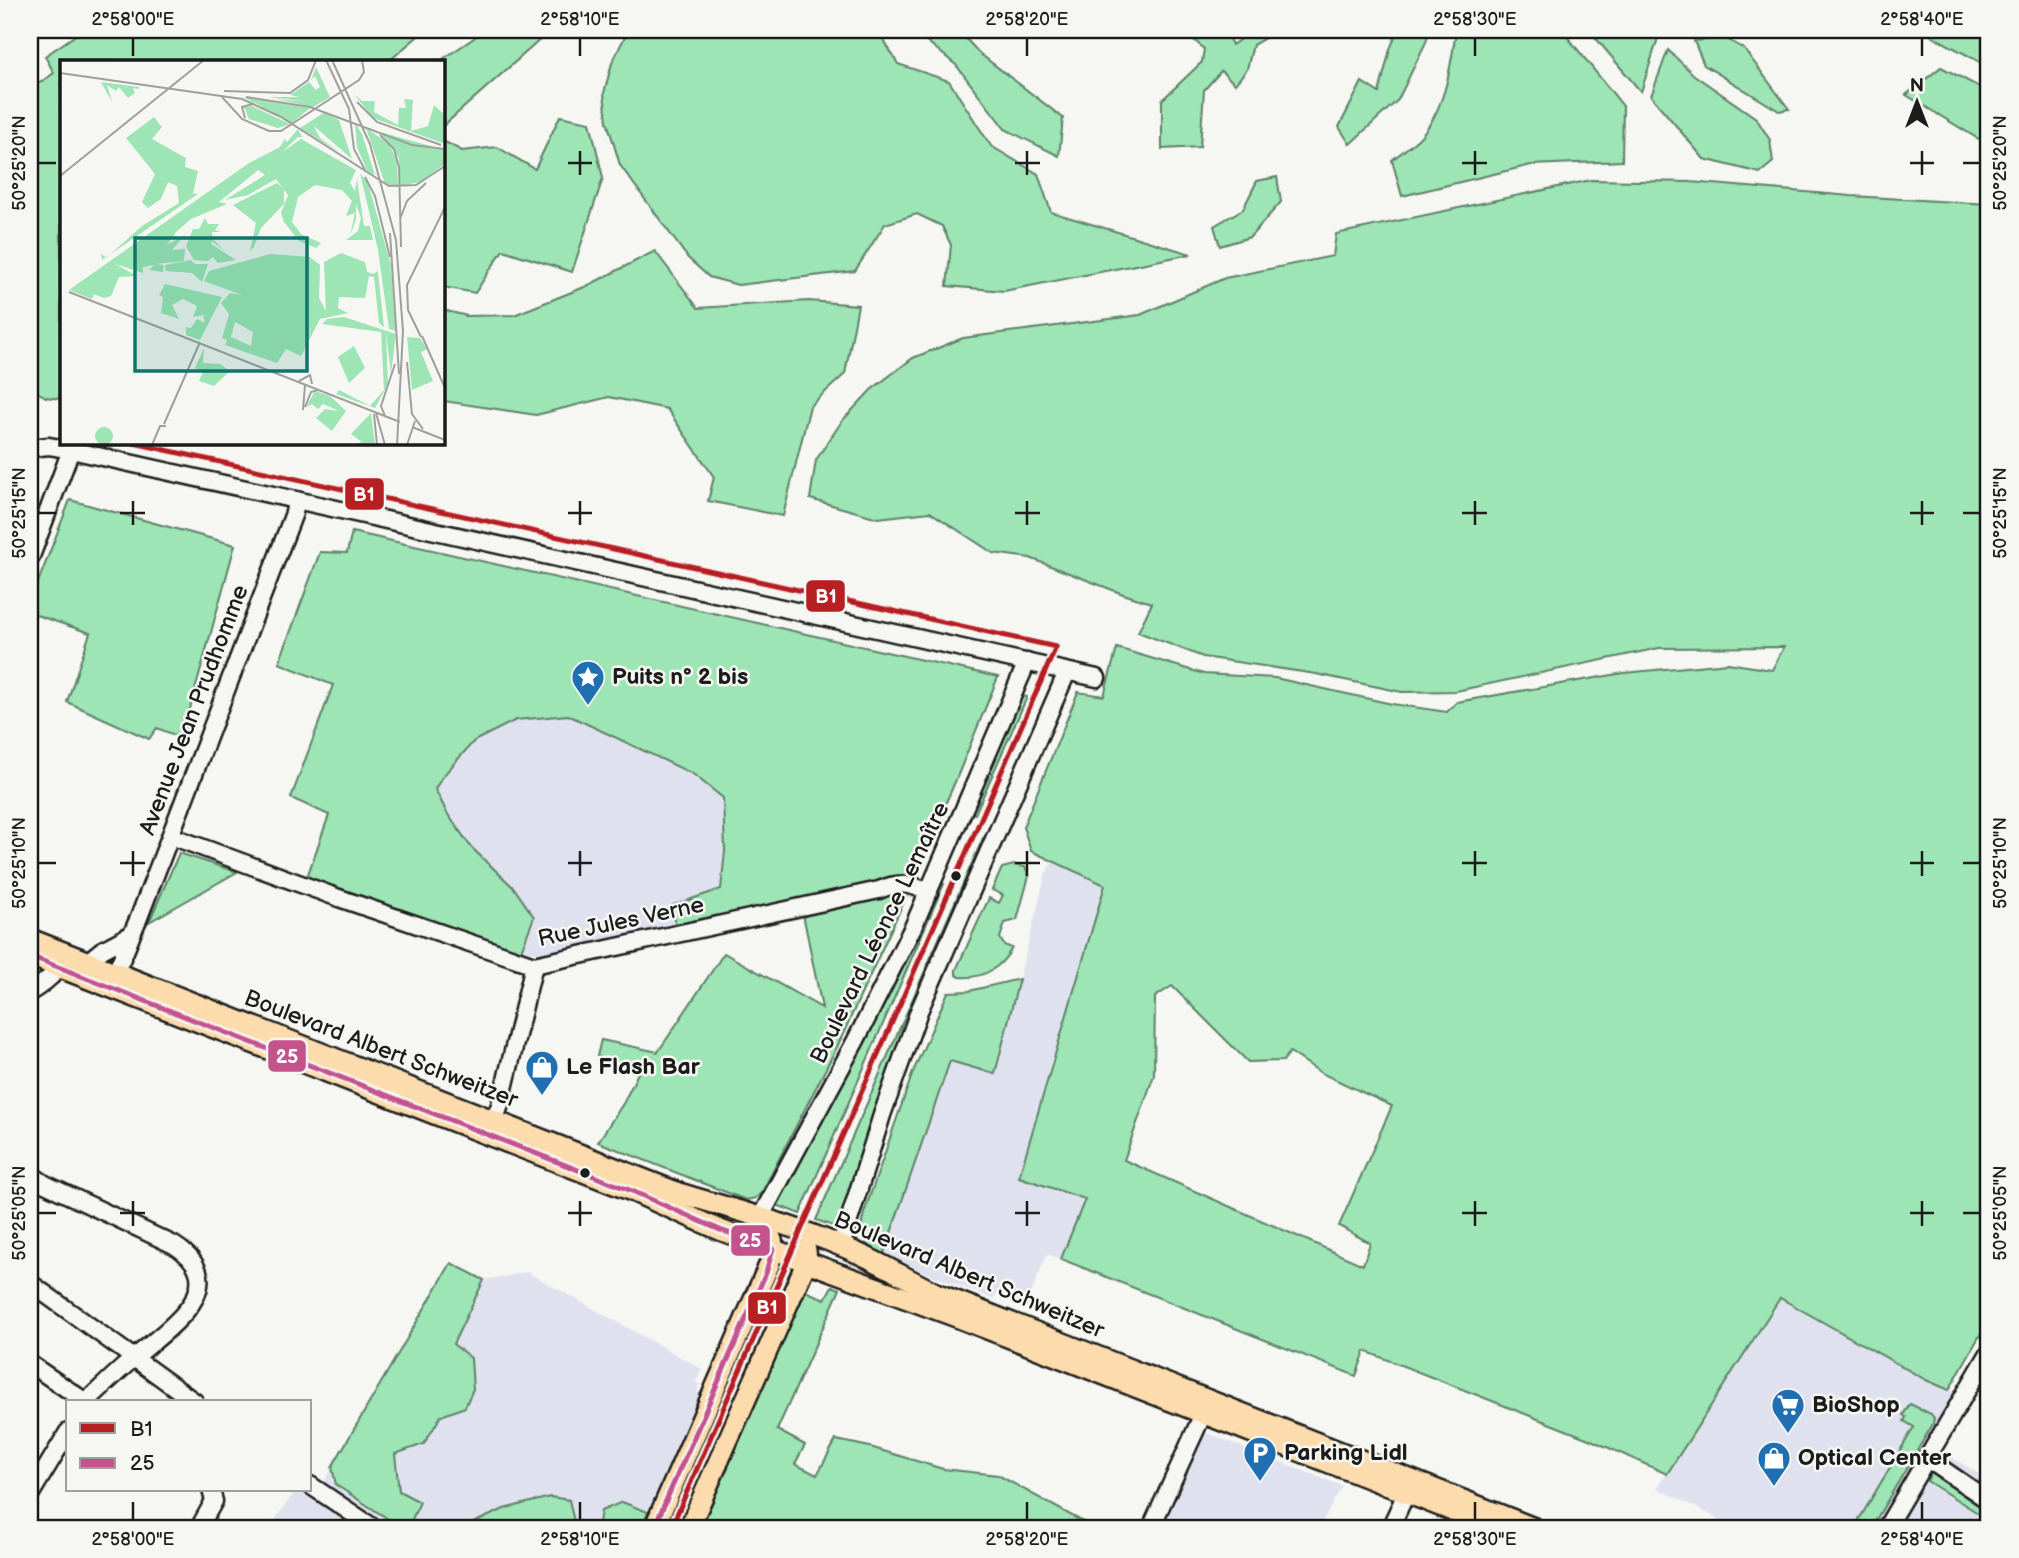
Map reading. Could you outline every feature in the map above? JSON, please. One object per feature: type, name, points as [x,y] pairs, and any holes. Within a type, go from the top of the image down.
[{"type":"main road","name":"Boulevard Albert Schweitzer","points":[[30,939],[491,1128],[651,1200],[670,1202],[767,1232],[936,1293],[1206,1408]]},
{"type":"main road","name":"Boulevard Albert Schweitzer","points":[[30,956],[59,964],[491,1128],[679,1193],[767,1232],[817,1249],[954,1316],[1206,1408],[1409,1487],[1534,1528]]},
{"type":"main road","points":[[654,1528],[765,1273],[767,1232]]},
{"type":"main road","points":[[689,1528],[817,1249]]},
{"type":"main road","name":"Boulevard Albert Schweitzer","points":[[1409,1487],[1496,1528]]},
{"type":"street","points":[[30,447],[49,446],[71,450],[1097,678]]},
{"type":"street","points":[[30,559],[71,450]]},
{"type":"street","name":"Avenue Jean Prudhomme","points":[[116,972],[171,836],[294,513],[296,500]]},
{"type":"street","name":"Boulevard Léonce Lemaître","points":[[767,1232],[856,1040],[929,892],[1027,663]]},
{"type":"street","points":[[817,1249],[878,1127],[919,1011],[1067,672]]},
{"type":"street","name":"Rue Jules Verne","points":[[171,836],[534,965],[867,893],[893,884],[908,884],[929,892]]},
{"type":"street","points":[[30,948],[59,964],[82,968],[102,950],[130,935]]},
{"type":"street","points":[[59,964],[66,964],[104,979],[116,972]]},
{"type":"street","points":[[30,992],[42,985],[59,964]]},
{"type":"street","points":[[491,1128],[500,1105],[534,965]]},
{"type":"street","points":[[30,1174],[45,1184],[188,1254],[195,1266],[200,1285],[189,1309],[88,1400]]},
{"type":"street","points":[[30,1283],[192,1400]]},
{"type":"street","points":[[1886,1528],[1989,1353]]},
{"type":"street","points":[[30,1364],[83,1400]]},
{"type":"street","points":[[1151,1528],[1206,1408]]},
{"type":"street","points":[[30,1495],[66,1435]]},
{"type":"street","points":[[1926,1458],[1989,1501]]},
{"type":"street","points":[[312,1486],[374,1528]]},
{"type":"street","points":[[1390,1528],[1409,1487]]},
{"type":"street","points":[[199,1528],[214,1501],[212,1492]]},
{"type":"shaded area","points":[[568,715],[693,774],[723,798],[725,851],[721,889],[671,906],[676,925],[548,953],[521,951],[533,917],[514,888],[471,847],[447,813],[435,789],[474,741],[516,720]]},
{"type":"shaded area","points":[[1053,861],[1105,885],[1019,1177],[1085,1199],[1061,1259],[1047,1254],[1026,1306],[997,1293],[993,1299],[883,1256],[950,1060],[995,1074],[1046,873]]},
{"type":"shaded area","points":[[451,1263],[485,1280],[527,1272],[702,1369],[696,1382],[700,1384],[697,1391],[701,1393],[641,1528],[269,1528],[295,1492],[312,1492],[312,1484],[325,1480]]},
{"type":"shaded area","points":[[1780,1298],[1926,1380],[1963,1396],[1933,1446],[1989,1480],[1989,1528],[1715,1528],[1719,1519],[1657,1488]]},
{"type":"shaded area","name":"Parking Lidl","points":[[1204,1432],[1342,1486],[1319,1528],[1155,1528]]},
{"type":"green space","points":[[83,30],[425,30],[390,60],[60,60],[60,399],[46,397],[30,388],[30,86],[54,73],[45,56]]},
{"type":"green space","points":[[482,30],[551,30],[444,125],[444,60],[441,60]]},
{"type":"green space","points":[[628,30],[878,30],[898,64],[949,81],[991,146],[1038,174],[1051,212],[1191,254],[1004,291],[947,286],[951,245],[942,226],[917,214],[885,224],[855,271],[738,285],[709,277],[688,258],[620,165],[607,121],[604,93],[612,63]]},
{"type":"green space","points":[[913,30],[958,30],[979,53],[1063,118],[1059,156],[1005,129],[956,65]]},
{"type":"green space","points":[[1183,30],[1225,30],[1232,45],[1253,30],[1277,31],[1253,45],[1247,69],[1235,84],[1221,71],[1204,90],[1200,147],[1162,149],[1162,100],[1202,62],[1204,49]]},
{"type":"green space","points":[[1398,30],[1429,30],[1426,42],[1398,100],[1350,144],[1339,127],[1362,82],[1379,93],[1390,49]]},
{"type":"green space","points":[[1456,30],[1562,30],[1623,106],[1622,161],[1531,165],[1402,196],[1392,160],[1418,139],[1435,116],[1445,88]]},
{"type":"green space","points":[[1589,30],[1663,30],[1641,92]]},
{"type":"green space","points":[[1926,30],[1989,30],[1989,67],[1932,36]]},
{"type":"green space","points":[[1725,38],[1744,49],[1789,109],[1779,111],[1704,65],[1694,41]]},
{"type":"green space","points":[[1668,50],[1694,75],[1756,118],[1770,140],[1773,162],[1760,173],[1704,159],[1651,96]]},
{"type":"green space","points":[[1941,67],[1989,92],[1989,142],[1977,138],[1906,95]]},
{"type":"green space","points":[[560,116],[590,122],[603,178],[572,272],[503,250],[475,293],[444,287],[444,142],[462,151],[497,147],[535,169]]},
{"type":"green space","points":[[1277,177],[1281,202],[1250,237],[1220,246],[1214,226],[1243,209],[1257,181]]},
{"type":"green space","points":[[1591,180],[1690,182],[1851,196],[1989,204],[1989,1319],[1949,1390],[1926,1380],[1780,1298],[1667,1474],[1589,1439],[1365,1351],[1356,1376],[1061,1259],[1085,1199],[1019,1177],[1105,885],[1031,851],[1023,827],[1078,692],[1104,696],[1117,648],[1204,674],[1275,678],[1392,704],[1447,712],[1457,702],[1624,673],[1728,663],[1772,670],[1784,647],[1659,648],[1456,691],[1402,692],[1316,674],[1203,657],[1138,632],[1152,603],[1030,558],[993,553],[930,512],[878,518],[810,499],[816,460],[842,421],[871,390],[913,358],[963,338],[1140,315],[1225,278],[1333,256],[1336,234]],"holes":[[[1172,986],[1248,1062],[1283,1061],[1290,1052],[1321,1073],[1392,1106],[1339,1226],[1370,1243],[1363,1265],[1124,1160],[1154,1075],[1155,997]]]},
{"type":"green space","points":[[655,251],[698,308],[809,301],[858,305],[845,374],[810,406],[783,516],[708,501],[714,477],[667,409],[609,397],[536,415],[444,401],[444,310],[467,316],[514,315],[587,286]]},
{"type":"green space","points":[[70,500],[235,545],[182,738],[157,728],[149,739],[67,702],[90,633],[30,613],[30,603]]},
{"type":"green space","points":[[352,532],[998,677],[913,876],[676,925],[671,906],[721,889],[725,851],[723,798],[693,774],[568,715],[516,720],[474,741],[435,789],[447,813],[471,847],[514,888],[534,917],[521,951],[307,877],[329,815],[291,798],[333,685],[279,663],[320,552],[347,553]]},
{"type":"green space","points":[[1019,695],[1027,697],[975,814],[968,811]]},
{"type":"green space","points":[[983,838],[989,840],[839,1228],[816,1220]]},
{"type":"green space","points":[[179,853],[237,872],[149,922]]},
{"type":"green space","points":[[1014,865],[1025,867],[1029,876],[1017,920],[1005,923],[1000,938],[1004,945],[1012,948],[997,966],[984,974],[968,977],[956,975],[989,898],[999,903],[1003,895],[992,890],[1002,868]]},
{"type":"green space","points":[[938,881],[944,884],[800,1214],[774,1204]]},
{"type":"green space","points":[[892,888],[894,896],[906,897],[837,1047],[762,1192],[756,1198],[746,1200],[598,1142],[624,1102],[638,1073],[597,1056],[601,1040],[658,1052],[724,953],[822,1008],[803,914]]},
{"type":"green space","points":[[1019,979],[995,1074],[950,1061],[883,1256],[870,1248],[863,1239],[861,1227],[864,1213],[913,1072],[948,992],[969,991]]},
{"type":"green space","points":[[451,1263],[484,1280],[453,1344],[471,1358],[473,1389],[465,1407],[441,1416],[424,1444],[395,1454],[399,1491],[420,1502],[408,1528],[402,1528],[336,1485],[332,1467]]},
{"type":"green space","points":[[832,1286],[840,1289],[777,1430],[805,1445],[795,1464],[817,1475],[836,1440],[870,1447],[943,1469],[998,1475],[1094,1528],[702,1526],[805,1291],[825,1299]]},
{"type":"green space","points":[[1910,1404],[1931,1414],[1934,1418],[1933,1424],[1871,1528],[1854,1528],[1914,1427],[1904,1421],[1906,1417],[1903,1415]]},
{"type":"green space","points":[[1931,1473],[1940,1476],[1989,1510],[1989,1520],[1927,1481]]},
{"type":"green space","points":[[550,1497],[569,1500],[574,1522],[572,1528],[462,1528],[504,1509]]},
{"type":"green space","points":[[622,1502],[648,1512],[641,1528],[598,1528],[601,1511]]},
{"type":"transit line","name":"B1","points":[[139,444],[1056,647]]},
{"type":"transit line","name":"B1","points":[[671,1528],[1056,647]]},
{"type":"transit line","name":"25","points":[[30,956],[632,1191],[720,1230],[773,1248],[766,1273],[654,1528]]},
{"type":"place","name":"Puits n° 2 bis","points":[[588,707]]},
{"type":"place","name":"Le Flash Bar","points":[[542,1097]]},
{"type":"place","name":"BioShop","points":[[1788,1435]]},
{"type":"place","name":"Parking Lidl","points":[[1260,1483]]},
{"type":"place","name":"Optical Center","points":[[1774,1488]]}]
